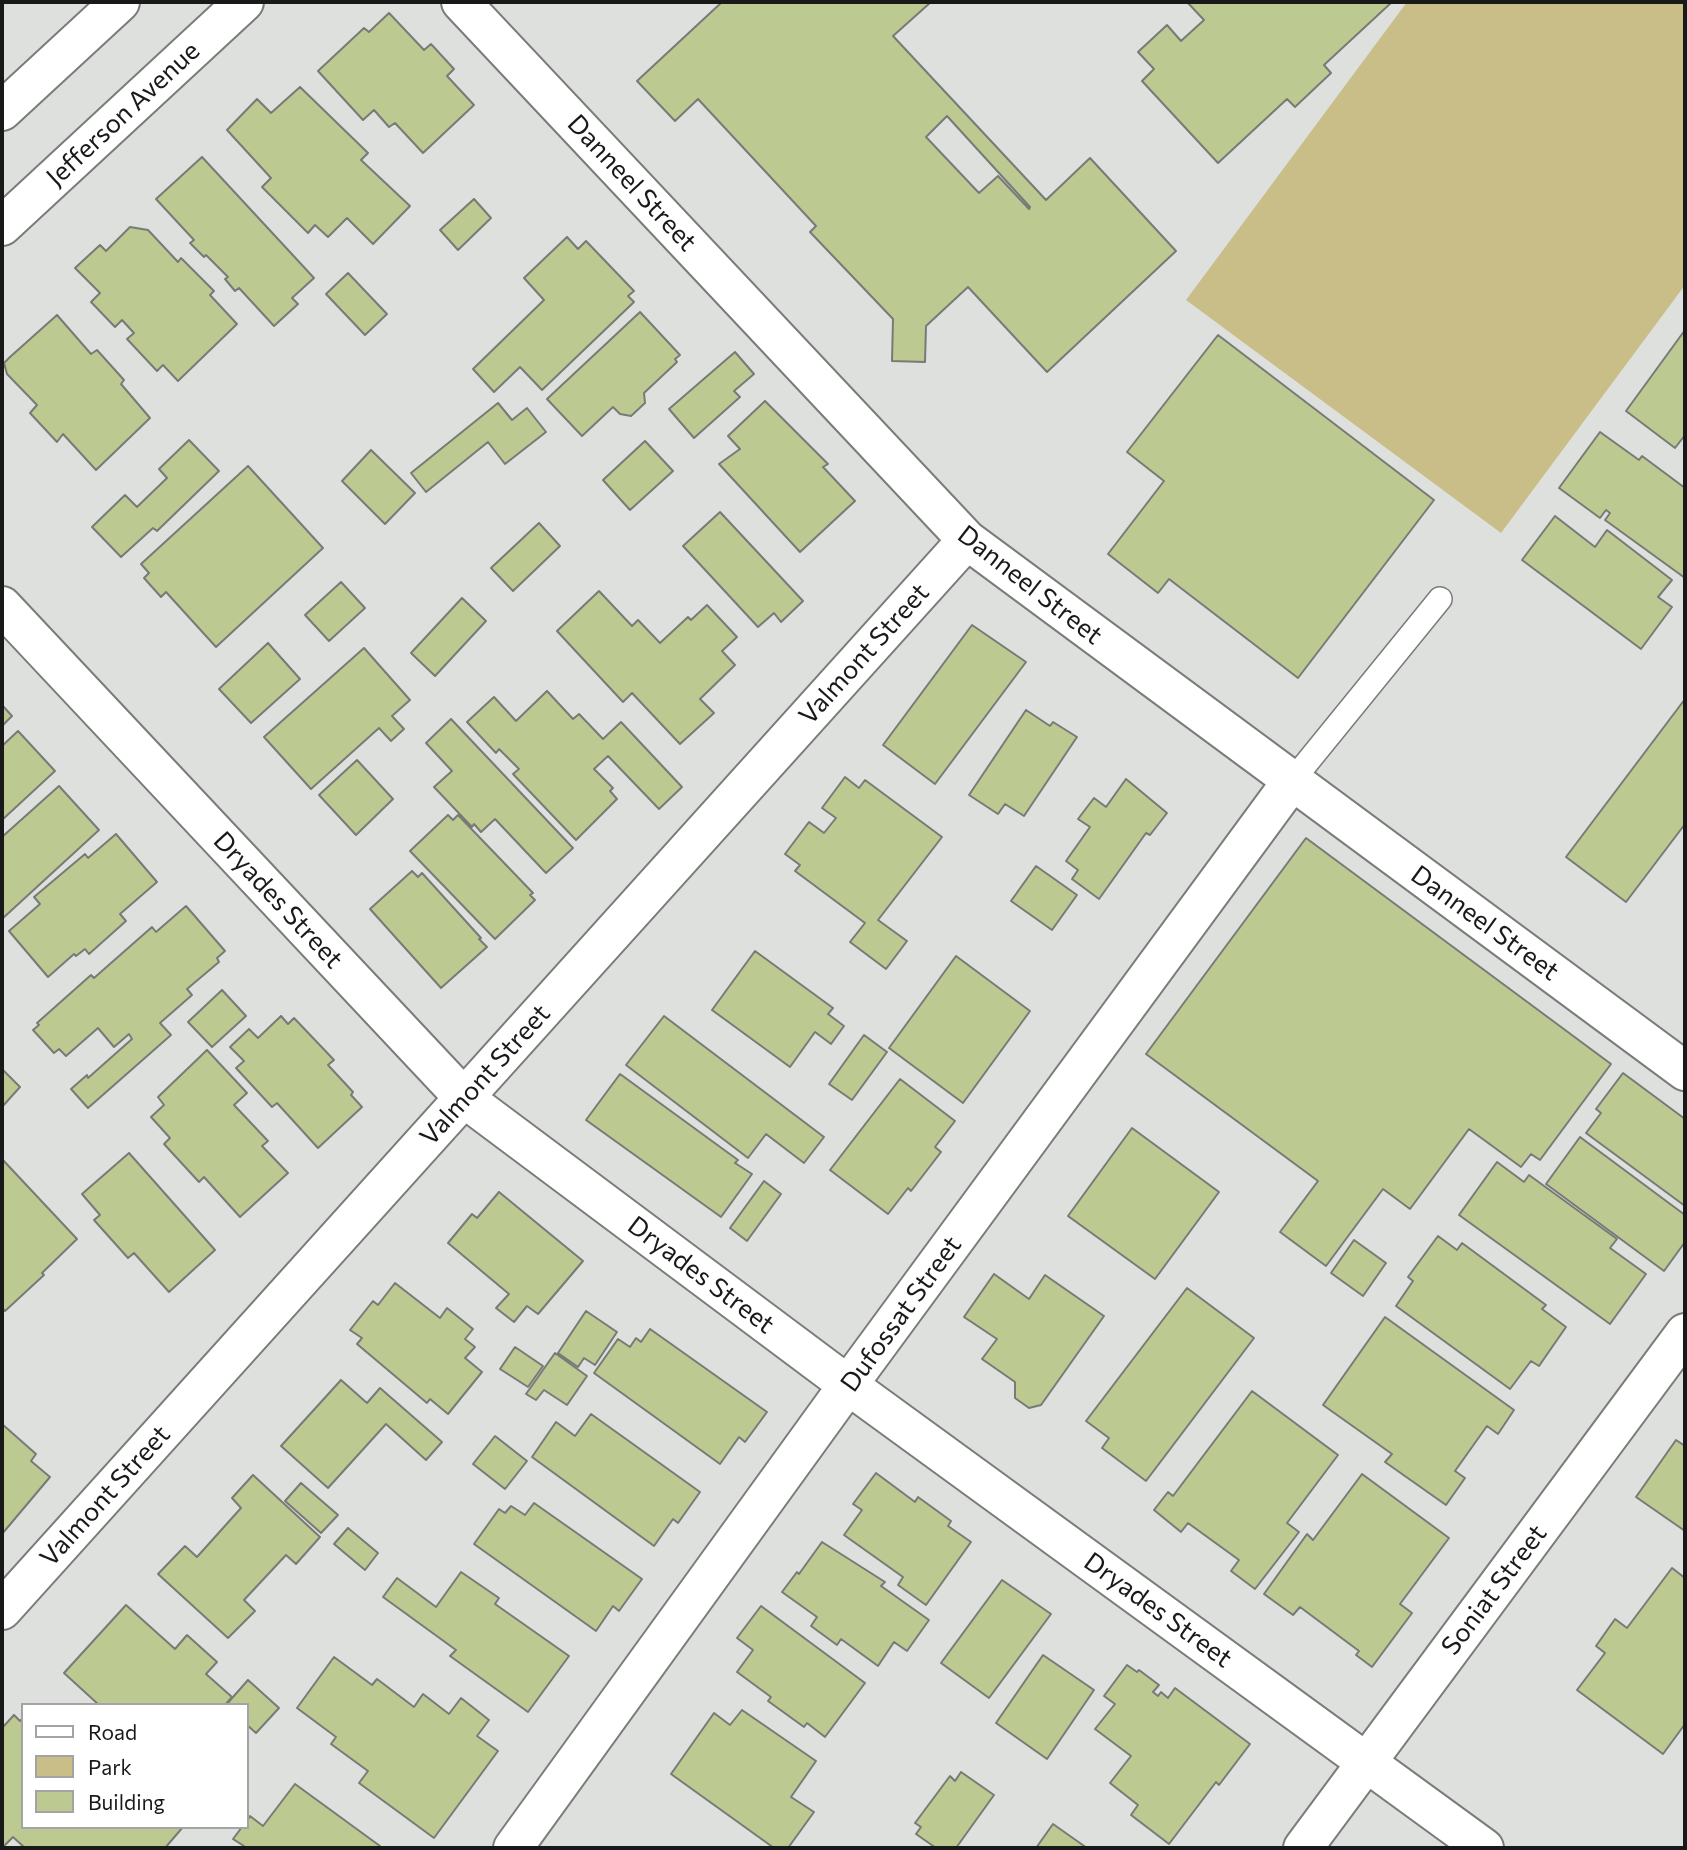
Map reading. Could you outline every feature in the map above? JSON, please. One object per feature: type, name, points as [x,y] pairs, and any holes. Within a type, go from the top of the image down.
[{"type":"street","points":[[2,111],[120,2]]},
{"type":"street","name":"Jefferson Avenue","points":[[2,226],[244,2]]},
{"type":"street","name":"Danneel Street","points":[[461,2],[967,540],[1685,1071]]},
{"type":"street","name":"Valmont Street","points":[[2,1610],[967,540]]},
{"type":"street","name":"Dryades Street","points":[[2,606],[464,1098],[848,1385],[1484,1848]]},
{"type":"street","name":"Dufossat Street","points":[[513,1848],[848,1385],[1292,781]]},
{"type":"street","name":"Soniat Street","points":[[1303,1848],[1685,1333]]},
{"type":"lane","points":[[1292,781],[1440,599]]},
{"type":"green space","points":[[1407,2],[1685,2],[1685,285],[1501,533],[1186,300]]},
{"type":"building","points":[[722,2],[931,2],[893,36],[1046,200],[1090,158],[1176,251],[1047,372],[968,287],[926,326],[925,362],[892,361],[893,319],[810,232],[816,226],[698,99],[675,121],[637,81]],"holes":[[[947,116],[1029,209],[998,176],[979,193],[926,137]]]},
{"type":"building","points":[[1187,2],[1392,2],[1324,65],[1331,73],[1295,107],[1287,99],[1218,163],[1142,81],[1154,69],[1138,52],[1167,25],[1181,41],[1204,20]]},
{"type":"building","points":[[389,13],[424,50],[431,44],[454,69],[447,76],[474,105],[423,153],[395,123],[389,127],[374,110],[363,120],[318,71],[364,28],[369,32]]},
{"type":"building","points":[[300,87],[368,153],[361,160],[410,206],[373,244],[347,218],[328,237],[315,225],[308,233],[262,187],[271,178],[227,130],[257,99],[271,113]]},
{"type":"building","points":[[202,157],[314,278],[292,298],[298,304],[274,326],[239,288],[235,291],[225,279],[228,277],[206,255],[204,257],[190,243],[194,240],[156,199]]},
{"type":"building","points":[[474,199],[491,218],[458,250],[440,230]]},
{"type":"building","points":[[130,227],[148,230],[178,262],[181,258],[214,291],[210,295],[237,324],[178,381],[163,365],[157,371],[127,339],[134,333],[122,320],[115,327],[91,302],[100,293],[75,268],[100,245],[106,251]]},
{"type":"building","points":[[567,237],[578,249],[586,241],[634,291],[628,296],[634,302],[542,390],[520,367],[494,392],[473,369],[544,300],[524,278]]},
{"type":"building","points":[[348,273],[387,314],[365,335],[326,294]]},
{"type":"building","points":[[640,312],[680,355],[675,359],[677,362],[644,393],[645,403],[631,416],[620,414],[613,407],[582,436],[547,399]]},
{"type":"building","points":[[57,315],[91,354],[97,350],[124,380],[121,384],[150,418],[96,470],[63,434],[57,442],[30,413],[37,405],[7,374],[4,363]]},
{"type":"building","points":[[1685,330],[1685,435],[1675,448],[1626,411]]},
{"type":"building","points":[[1218,335],[1434,500],[1298,678],[1169,579],[1158,593],[1108,554],[1164,481],[1127,452]]},
{"type":"building","points":[[735,352],[754,374],[734,391],[740,397],[694,438],[669,409]]},
{"type":"building","points":[[765,401],[828,464],[823,467],[855,501],[800,552],[719,464],[740,449],[728,436]]},
{"type":"building","points":[[498,403],[512,420],[527,408],[546,432],[505,464],[488,442],[426,492],[411,473]]},
{"type":"building","points":[[1600,432],[1639,460],[1642,456],[1685,488],[1685,578],[1605,520],[1610,513],[1606,510],[1600,518],[1559,488]]},
{"type":"building","points":[[189,440],[219,471],[157,531],[153,528],[121,557],[92,527],[125,495],[137,507],[167,478],[159,469]]},
{"type":"building","points":[[645,441],[673,471],[630,510],[603,480]]},
{"type":"building","points":[[371,450],[415,493],[385,524],[342,481]]},
{"type":"building","points":[[248,466],[323,548],[216,647],[166,592],[161,597],[144,578],[149,573],[141,564]]},
{"type":"building","points":[[720,512],[803,601],[781,622],[774,613],[758,627],[683,546]]},
{"type":"building","points":[[1555,516],[1595,547],[1607,530],[1672,580],[1658,597],[1672,607],[1641,649],[1522,560]]},
{"type":"building","points":[[539,523],[560,546],[513,591],[491,568]]},
{"type":"building","points":[[341,582],[365,608],[329,641],[305,615]]},
{"type":"building","points":[[599,591],[632,626],[638,620],[660,643],[688,617],[691,620],[707,605],[737,637],[722,651],[735,665],[700,699],[714,713],[680,744],[632,693],[623,702],[557,631]]},
{"type":"building","points":[[462,598],[486,621],[435,676],[411,653]]},
{"type":"building","points":[[972,625],[1026,662],[935,784],[883,745]]},
{"type":"building","points":[[268,643],[300,679],[251,723],[219,689]]},
{"type":"building","points":[[364,648],[410,700],[392,716],[404,729],[391,741],[379,728],[311,789],[264,737]]},
{"type":"building","points":[[547,691],[573,719],[579,714],[603,739],[621,722],[682,787],[659,809],[608,756],[594,769],[613,788],[610,791],[617,799],[576,840],[513,774],[519,769],[499,749],[496,753],[467,722],[494,697],[516,721]]},
{"type":"building","points":[[1685,699],[1685,824],[1626,902],[1566,857]]},
{"type":"building","points":[[2,705],[12,716],[2,726]]},
{"type":"building","points":[[1026,710],[1050,726],[1053,722],[1077,737],[1024,816],[1005,804],[998,814],[969,795]]},
{"type":"building","points":[[451,719],[573,848],[546,873],[495,819],[481,832],[474,824],[472,827],[434,787],[452,771],[426,743]]},
{"type":"building","points":[[18,731],[55,771],[2,820],[2,746]]},
{"type":"building","points":[[357,760],[393,799],[356,835],[319,795]]},
{"type":"building","points":[[845,777],[859,788],[865,780],[942,837],[878,920],[907,941],[886,969],[850,942],[865,923],[795,871],[800,865],[785,854],[809,822],[824,833],[836,818],[822,808]]},
{"type":"building","points":[[1126,779],[1167,813],[1150,835],[1146,833],[1099,899],[1072,879],[1078,870],[1066,861],[1090,827],[1078,819],[1094,798],[1106,807]]},
{"type":"building","points":[[59,786],[99,830],[2,919],[2,837]]},
{"type":"building","points":[[448,815],[453,820],[458,815],[533,893],[530,895],[535,900],[495,939],[410,851]]},
{"type":"building","points":[[116,834],[157,882],[120,914],[126,921],[89,954],[85,949],[76,956],[74,954],[48,977],[9,931],[40,904],[34,897],[85,854],[88,858]]},
{"type":"building","points":[[1306,838],[1611,1064],[1540,1160],[1531,1154],[1521,1167],[1469,1129],[1410,1209],[1383,1189],[1326,1266],[1280,1232],[1318,1181],[1146,1054]]},
{"type":"building","points":[[1036,866],[1077,895],[1052,930],[1011,901]]},
{"type":"building","points":[[412,871],[418,877],[422,873],[487,947],[441,988],[370,909]]},
{"type":"building","points":[[186,906],[225,951],[217,958],[219,962],[187,989],[192,995],[160,1023],[171,1035],[88,1108],[71,1089],[87,1075],[88,1078],[132,1039],[129,1034],[114,1047],[98,1028],[66,1056],[59,1049],[54,1053],[33,1030],[39,1025],[37,1023],[91,975],[94,978],[152,927],[156,932]]},
{"type":"building","points":[[755,951],[833,1008],[828,1014],[844,1026],[831,1044],[815,1032],[790,1067],[712,1010]]},
{"type":"building","points":[[956,956],[1030,1011],[963,1103],[889,1048]]},
{"type":"building","points":[[222,990],[246,1016],[212,1047],[188,1022]]},
{"type":"building","points":[[281,1016],[288,1024],[294,1018],[334,1060],[328,1065],[353,1092],[351,1095],[362,1107],[318,1148],[277,1103],[272,1107],[236,1068],[244,1061],[230,1047],[249,1029],[258,1038]]},
{"type":"building","points":[[664,1016],[824,1137],[804,1163],[766,1134],[748,1158],[626,1065]]},
{"type":"building","points":[[864,1035],[887,1052],[852,1100],[829,1084]]},
{"type":"building","points":[[207,1050],[247,1093],[234,1105],[268,1141],[262,1146],[288,1173],[240,1217],[204,1177],[199,1182],[164,1144],[170,1138],[151,1117],[164,1105],[158,1097]]},
{"type":"building","points":[[2,1069],[20,1087],[2,1107]]},
{"type":"building","points":[[1623,1073],[1685,1119],[1685,1206],[1586,1133],[1601,1113],[1596,1109]]},
{"type":"building","points":[[620,1074],[738,1160],[735,1163],[752,1174],[721,1217],[586,1120]]},
{"type":"building","points":[[900,1079],[955,1121],[935,1147],[941,1152],[911,1191],[908,1188],[888,1214],[830,1170]]},
{"type":"building","points":[[1132,1128],[1219,1192],[1155,1279],[1068,1216]]},
{"type":"building","points":[[1580,1137],[1685,1215],[1685,1242],[1664,1271],[1546,1184]]},
{"type":"building","points":[[129,1153],[215,1250],[169,1292],[134,1253],[128,1258],[94,1220],[100,1215],[82,1194]]},
{"type":"building","points":[[2,1159],[77,1239],[42,1273],[44,1275],[5,1311],[2,1308]]},
{"type":"building","points":[[1497,1162],[1524,1182],[1529,1175],[1617,1239],[1610,1248],[1646,1274],[1610,1324],[1459,1215]]},
{"type":"building","points":[[764,1181],[781,1194],[747,1241],[730,1228]]},
{"type":"building","points":[[499,1192],[583,1261],[538,1314],[527,1306],[514,1322],[496,1308],[509,1294],[448,1243],[472,1214],[477,1218]]},
{"type":"building","points":[[1438,1236],[1457,1250],[1462,1243],[1546,1305],[1542,1309],[1566,1327],[1539,1366],[1531,1361],[1510,1389],[1396,1306],[1413,1281],[1408,1277]]},
{"type":"building","points":[[1354,1240],[1386,1263],[1363,1296],[1331,1273]]},
{"type":"building","points":[[994,1274],[1029,1299],[1045,1275],[1104,1316],[1041,1405],[1029,1408],[1015,1398],[1015,1382],[982,1359],[997,1339],[964,1317]]},
{"type":"building","points":[[395,1283],[440,1318],[447,1308],[473,1329],[465,1339],[475,1347],[465,1358],[482,1372],[448,1414],[430,1399],[427,1403],[357,1344],[362,1338],[350,1330],[373,1301],[378,1305]]},
{"type":"building","points":[[1187,1288],[1254,1338],[1146,1481],[1102,1448],[1109,1438],[1086,1421]]},
{"type":"building","points":[[586,1311],[617,1332],[595,1365],[584,1358],[578,1367],[558,1353]]},
{"type":"building","points":[[1385,1317],[1514,1410],[1498,1434],[1487,1426],[1455,1471],[1465,1478],[1446,1505],[1385,1462],[1392,1454],[1323,1405]]},
{"type":"building","points":[[650,1329],[767,1412],[745,1442],[739,1437],[720,1464],[594,1373],[618,1339],[630,1347],[636,1338],[641,1342]]},
{"type":"building","points":[[515,1347],[543,1366],[528,1387],[500,1369]]},
{"type":"building","points":[[555,1353],[587,1376],[567,1405],[544,1390],[536,1400],[526,1394]]},
{"type":"building","points":[[341,1380],[367,1403],[380,1388],[442,1442],[426,1460],[386,1424],[328,1488],[281,1446]]},
{"type":"building","points":[[1252,1391],[1338,1455],[1287,1523],[1299,1532],[1255,1589],[1231,1571],[1239,1560],[1188,1523],[1181,1532],[1154,1510],[1168,1492],[1173,1496]]},
{"type":"building","points":[[591,1414],[700,1492],[678,1523],[673,1519],[654,1546],[532,1457],[556,1422],[575,1436]]},
{"type":"building","points":[[2,1424],[36,1454],[31,1461],[50,1477],[2,1534]]},
{"type":"building","points":[[495,1436],[527,1461],[505,1489],[473,1464]]},
{"type":"building","points":[[1676,1440],[1685,1446],[1685,1531],[1636,1497]]},
{"type":"building","points":[[876,1473],[915,1502],[918,1497],[951,1521],[948,1526],[971,1542],[926,1605],[898,1585],[903,1577],[844,1535],[862,1510],[853,1504]]},
{"type":"building","points":[[1362,1474],[1449,1538],[1400,1604],[1412,1613],[1372,1667],[1356,1655],[1359,1651],[1300,1607],[1293,1615],[1264,1594],[1307,1534],[1313,1540]]},
{"type":"building","points":[[253,1475],[320,1537],[296,1564],[286,1555],[244,1600],[255,1611],[228,1638],[158,1574],[185,1546],[197,1557],[241,1508],[232,1498]]},
{"type":"building","points":[[301,1483],[338,1515],[321,1533],[285,1501]]},
{"type":"building","points":[[534,1503],[642,1579],[619,1611],[613,1606],[596,1631],[474,1544],[499,1509],[505,1513],[511,1506],[525,1515]]},
{"type":"building","points":[[348,1528],[378,1553],[365,1570],[334,1544]]},
{"type":"building","points":[[822,1542],[885,1582],[881,1586],[929,1620],[907,1651],[894,1642],[878,1666],[841,1639],[837,1645],[811,1626],[817,1617],[782,1592]]},
{"type":"building","points":[[1672,1568],[1685,1578],[1685,1724],[1663,1754],[1577,1690],[1605,1653],[1596,1646],[1615,1619],[1627,1628]]},
{"type":"building","points":[[461,1572],[499,1598],[495,1604],[569,1656],[528,1712],[450,1656],[456,1650],[383,1597],[397,1578],[436,1607]]},
{"type":"building","points":[[1002,1580],[1051,1614],[989,1698],[941,1663]]},
{"type":"building","points":[[126,1605],[175,1649],[187,1635],[217,1662],[206,1674],[232,1697],[227,1703],[97,1703],[64,1673]]},
{"type":"building","points":[[761,1606],[865,1683],[825,1737],[807,1723],[804,1727],[768,1701],[771,1697],[737,1672],[753,1650],[737,1638]]},
{"type":"building","points":[[1043,1655],[1094,1690],[1047,1759],[996,1723]]},
{"type":"building","points":[[334,1657],[372,1685],[377,1679],[414,1707],[423,1694],[449,1714],[461,1698],[489,1720],[477,1736],[498,1751],[434,1838],[359,1783],[368,1771],[331,1744],[336,1737],[297,1708]]},
{"type":"building","points":[[1127,1665],[1137,1672],[1139,1670],[1159,1685],[1153,1692],[1158,1696],[1161,1692],[1168,1698],[1175,1688],[1250,1744],[1219,1785],[1216,1782],[1169,1844],[1131,1815],[1138,1805],[1110,1783],[1131,1756],[1095,1729],[1115,1704],[1104,1696]]},
{"type":"building","points":[[248,1680],[279,1708],[256,1733],[248,1726],[248,1703],[228,1703]]},
{"type":"building","points":[[742,1710],[816,1761],[791,1797],[814,1812],[788,1848],[774,1848],[671,1774],[714,1713],[730,1725]]},
{"type":"building","points":[[14,1715],[21,1720],[21,1829],[181,1829],[165,1848],[25,1848],[13,1837],[2,1848],[2,1728]]},
{"type":"building","points":[[961,1772],[994,1795],[956,1848],[936,1848],[916,1834],[921,1827],[915,1823],[950,1776],[955,1781]]},
{"type":"building","points":[[295,1784],[380,1846],[247,1848],[233,1839],[240,1829],[248,1829],[250,1816],[263,1826]]},
{"type":"building","points":[[1053,1824],[1087,1848],[1036,1848]]}]
